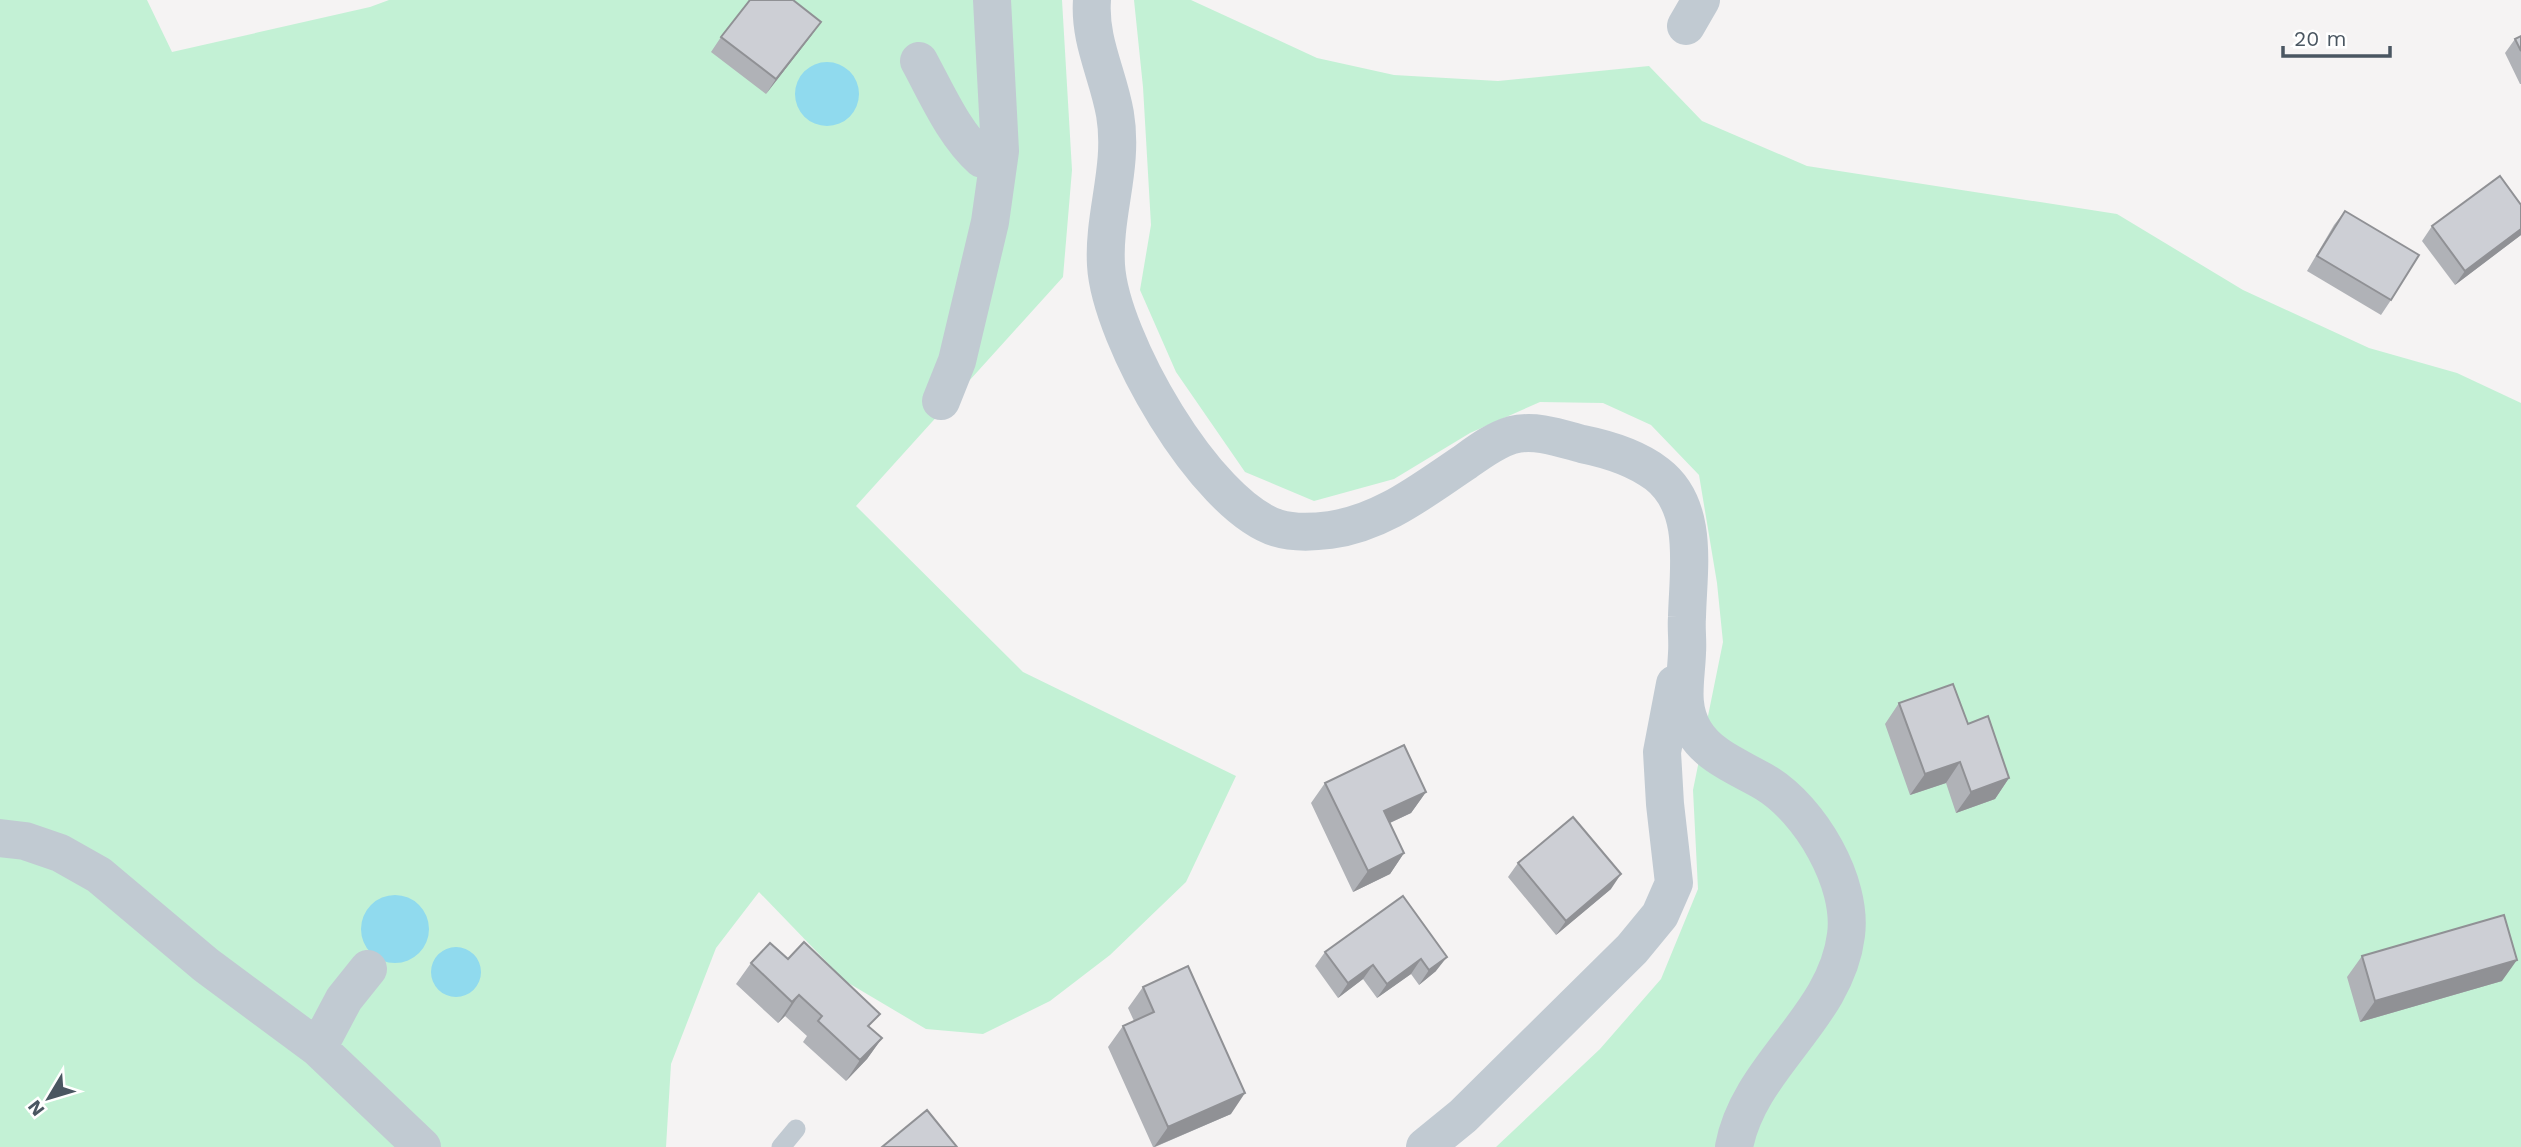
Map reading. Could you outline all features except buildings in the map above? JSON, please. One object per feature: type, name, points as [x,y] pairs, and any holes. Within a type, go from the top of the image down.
[{"type":"street","points":[[941,401],[957,362],[990,222],[1000,151],[992,0]]},
{"type":"street","points":[[1092,0],[1091,20],[1097,52],[1115,113],[1118,163],[1106,264],[1111,299],[1122,329],[1156,399],[1204,470],[1231,498],[1255,518],[1266,523],[1293,531],[1332,530],[1370,520],[1406,502],[1490,445],[1512,435],[1536,433],[1600,447],[1659,475],[1675,494],[1685,516],[1689,563],[1687,653],[1683,686],[1685,710],[1695,733],[1711,752],[1772,786],[1812,826],[1830,855],[1844,905],[1847,930],[1842,956],[1833,979],[1815,1009],[1756,1091],[1738,1129],[1734,1147]]},
{"type":"street","points":[[919,61],[972,150],[982,159],[1000,151]]},
{"type":"street","points":[[1425,1147],[1482,1097],[1632,949],[1660,915],[1674,883],[1662,752],[1686,620]]},
{"type":"street","points":[[0,838],[25,841],[60,853],[99,875],[205,965],[318,1048],[422,1147]]},
{"type":"street","points":[[318,1048],[344,999],[368,969]]},
{"type":"lane","points":[[781,1147],[796,1129]]},
{"type":"green space","points":[[0,0],[147,0],[172,52],[370,7],[389,0],[1062,0],[1072,170],[1063,277],[856,506],[1023,672],[1236,776],[1186,882],[1110,955],[1050,1001],[983,1034],[926,1029],[845,981],[759,892],[716,948],[671,1064],[666,1147],[0,1147]]},
{"type":"green space","points":[[1134,0],[1191,0],[1317,58],[1394,75],[1498,81],[1649,66],[1702,121],[1807,166],[2117,214],[2243,290],[2369,348],[2457,373],[2521,403],[2521,1147],[1496,1147],[1600,1049],[1661,979],[1698,889],[1693,790],[1723,642],[1717,583],[1699,475],[1651,425],[1603,403],[1540,402],[1470,433],[1394,479],[1314,501],[1245,472],[1176,372],[1140,290],[1151,225],[1143,87]]},
{"type":"water","points":[[821,62],[833,62],[850,71],[857,82],[857,106],[850,117],[833,126],[821,126],[809,121],[800,112],[795,100],[795,88],[800,76],[809,67]]},
{"type":"water","points":[[395,895],[408,897],[419,905],[427,916],[427,942],[419,953],[408,961],[395,963],[382,961],[371,953],[363,942],[361,929],[363,916],[371,905],[382,897]]},
{"type":"water","points":[[456,947],[473,955],[481,972],[473,989],[456,997],[439,989],[431,972],[439,955]]}]
